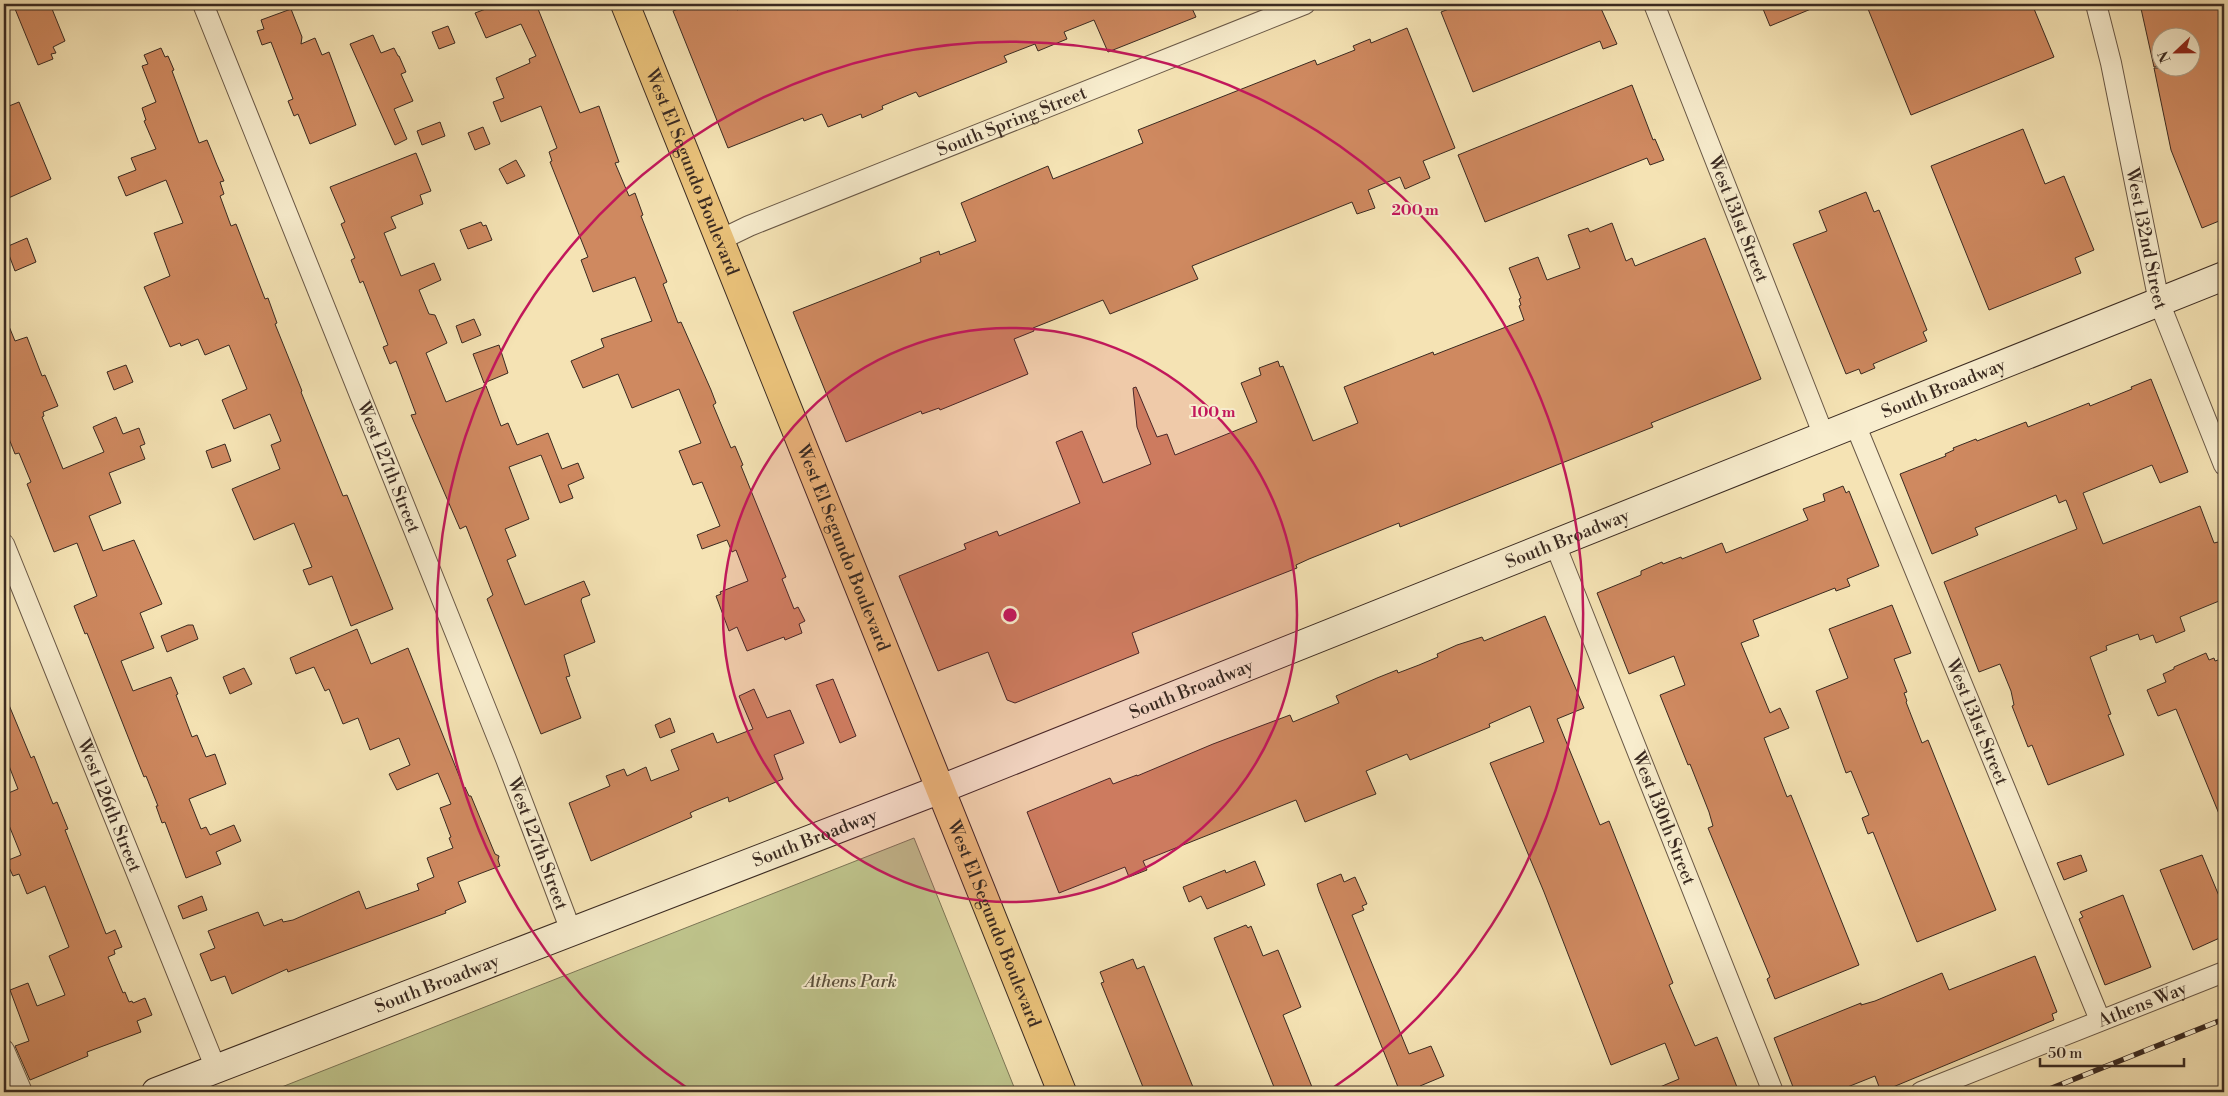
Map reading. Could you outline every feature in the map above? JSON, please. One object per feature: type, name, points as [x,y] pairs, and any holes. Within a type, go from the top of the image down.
[{"type":"main road","name":"West El Segundo Boulevard","points":[[625,4],[1062,1092]]},
{"type":"main road","name":"South Broadway","points":[[156,1092],[940,789],[2224,276]]},
{"type":"street","name":"West 127th Street","points":[[203,4],[498,741],[571,931]]},
{"type":"street","name":"South Spring Street","points":[[720,240],[749,226],[1305,4]]},
{"type":"street","name":"West 131st Street","points":[[1654,4],[1824,436]]},
{"type":"street","name":"West 132nd Street","points":[[2096,4],[2111,63],[2159,302],[2224,465]]},
{"type":"street","name":"West 131st Street","points":[[1855,424],[2100,1020]]},
{"type":"street","name":"West 126th Street","points":[[4,544],[216,1069]]},
{"type":"street","name":"West 130th Street","points":[[1555,544],[1773,1092]]},
{"type":"street","name":"Athens Way","points":[[1921,1092],[2224,972]]},
{"type":"street","points":[[4,1050],[22,1092]]},
{"type":"green space","name":"Athens Park","points":[[914,838],[1016,1092],[269,1092]]},
{"type":"building","points":[[13,4],[50,4],[65,41],[53,47],[56,53],[51,54],[53,59],[38,65]]},
{"type":"building","points":[[499,4],[536,4],[580,113],[599,106],[619,162],[615,163],[629,196],[635,193],[643,215],[641,216],[667,282],[663,284],[678,323],[681,322],[711,390],[716,403],[713,405],[731,448],[735,446],[743,465],[741,466],[786,577],[782,579],[794,609],[798,607],[805,621],[799,624],[802,633],[785,640],[784,637],[747,651],[737,627],[729,631],[716,596],[721,594],[720,592],[748,581],[736,550],[732,552],[727,540],[702,549],[697,535],[720,526],[702,482],[693,485],[679,451],[701,443],[679,389],[632,408],[618,374],[583,388],[571,361],[604,347],[601,339],[652,321],[635,277],[593,292],[581,260],[588,257],[550,162],[552,161],[549,152],[557,148],[541,106],[501,122],[493,102],[504,98],[496,78],[530,63],[529,59],[536,56],[521,24],[486,38],[475,13]]},
{"type":"building","points":[[691,4],[734,4],[737,10],[753,4],[1190,4],[1196,17],[1108,52],[1094,20],[1064,32],[1067,39],[1038,51],[1035,44],[1004,56],[1007,62],[919,97],[916,92],[882,106],[883,109],[862,118],[861,114],[828,127],[822,114],[804,121],[803,118],[728,148],[673,11]]},
{"type":"building","points":[[1462,4],[1599,4],[1617,44],[1603,49],[1600,41],[1473,92],[1441,12]]},
{"type":"building","points":[[1761,4],[1823,4],[1770,26]]},
{"type":"building","points":[[1866,4],[2032,4],[2054,57],[1911,115]]},
{"type":"building","points":[[2140,4],[2224,4],[2224,219],[2202,228],[2171,150],[2156,78],[2200,78],[2200,28],[2150,28],[2150,49]]},
{"type":"building","points":[[291,9],[302,37],[301,44],[315,38],[322,55],[329,52],[356,125],[310,144],[298,114],[294,116],[288,101],[293,99],[271,42],[262,45],[257,31],[264,29],[261,20]]},
{"type":"building","points":[[448,26],[455,43],[439,49],[432,32]]},
{"type":"building","points":[[1407,28],[1455,148],[1423,161],[1430,178],[1405,189],[1400,177],[1368,190],[1375,208],[1357,214],[1352,202],[1192,266],[1198,279],[1110,314],[1103,300],[1033,328],[1034,331],[1014,339],[1028,374],[940,410],[939,408],[922,414],[921,411],[846,442],[793,312],[921,262],[920,258],[939,251],[940,255],[976,241],[961,203],[1048,166],[1053,179],[1143,143],[1138,130],[1315,60],[1317,65],[1355,50],[1353,46],[1370,39],[1371,43]]},
{"type":"building","points":[[373,35],[381,53],[394,48],[399,56],[406,72],[401,74],[413,101],[394,109],[407,139],[395,145],[350,44]]},
{"type":"building","points":[[161,48],[165,57],[168,56],[174,70],[172,71],[199,143],[207,140],[224,181],[220,182],[224,194],[220,196],[231,226],[236,224],[265,299],[268,298],[277,323],[275,324],[301,392],[343,496],[347,495],[393,609],[351,626],[332,576],[309,585],[303,570],[312,567],[294,523],[254,540],[232,489],[280,469],[271,445],[281,441],[270,414],[234,429],[222,400],[247,389],[229,345],[205,355],[198,339],[181,346],[180,343],[170,347],[144,287],[170,276],[154,233],[183,223],[166,180],[126,196],[118,177],[136,170],[131,158],[156,149],[144,121],[146,120],[142,108],[156,102],[142,66],[148,64],[144,55]]},
{"type":"building","points":[[1632,85],[1653,140],[1655,139],[1664,160],[1650,165],[1647,158],[1485,222],[1458,155]]},
{"type":"building","points":[[19,102],[51,179],[4,200],[4,108]]},
{"type":"building","points":[[440,122],[445,136],[422,145],[417,131]]},
{"type":"building","points":[[483,127],[490,144],[475,150],[468,133]]},
{"type":"building","points":[[2023,129],[2045,184],[2064,176],[2094,250],[2075,258],[2081,273],[1989,310],[1931,166]]},
{"type":"building","points":[[416,153],[431,191],[420,195],[423,204],[391,217],[396,228],[384,233],[401,276],[434,263],[441,280],[419,290],[429,314],[435,315],[447,343],[426,353],[446,402],[486,386],[501,426],[508,423],[517,445],[548,433],[562,469],[578,463],[584,478],[568,485],[573,498],[560,503],[541,455],[509,467],[529,519],[505,529],[516,556],[507,560],[525,605],[584,581],[590,595],[582,598],[581,601],[595,642],[564,655],[570,676],[566,677],[581,718],[541,734],[487,599],[493,595],[466,526],[460,529],[411,415],[416,414],[396,361],[390,364],[383,347],[388,345],[363,281],[360,283],[351,260],[355,258],[341,224],[345,222],[330,187]]},
{"type":"building","points":[[516,160],[525,176],[507,184],[499,169]]},
{"type":"building","points":[[1866,192],[1874,212],[1879,210],[1927,330],[1923,332],[1927,341],[1873,364],[1875,368],[1861,374],[1859,369],[1846,374],[1793,244],[1827,231],[1819,211]]},
{"type":"building","points":[[481,222],[483,226],[486,225],[492,240],[468,249],[460,230]]},
{"type":"building","points":[[1612,223],[1626,261],[1632,258],[1635,266],[1705,238],[1761,379],[1651,423],[1653,427],[1400,527],[1399,523],[1309,559],[1296,565],[1297,568],[1132,633],[1139,653],[1015,703],[1007,700],[988,652],[938,671],[899,576],[966,549],[964,544],[997,531],[999,536],[1080,503],[1056,442],[1082,431],[1103,483],[1151,464],[1137,427],[1133,388],[1136,387],[1157,437],[1167,434],[1175,455],[1257,422],[1241,383],[1261,375],[1259,368],[1278,361],[1280,367],[1283,366],[1313,441],[1358,423],[1344,387],[1433,352],[1434,355],[1524,320],[1519,306],[1521,305],[1519,299],[1521,298],[1509,268],[1538,257],[1547,280],[1580,268],[1568,235],[1588,228],[1590,232]]},
{"type":"building","points":[[27,238],[36,262],[15,271],[6,247]]},
{"type":"building","points":[[4,314],[15,341],[27,337],[42,376],[45,375],[58,406],[43,412],[44,416],[42,417],[63,469],[104,452],[93,427],[116,417],[123,434],[139,428],[145,444],[140,446],[145,459],[109,473],[121,503],[89,516],[103,551],[134,540],[162,604],[140,613],[154,648],[121,661],[133,691],[171,677],[192,737],[197,735],[206,757],[215,754],[226,784],[189,799],[201,829],[206,827],[210,835],[234,825],[241,841],[216,852],[221,864],[186,878],[165,822],[162,823],[156,806],[158,806],[146,776],[144,777],[87,633],[85,634],[74,606],[97,596],[77,543],[54,552],[27,484],[31,482],[19,453],[15,454],[4,426]]},
{"type":"building","points":[[474,319],[481,335],[462,343],[456,326]]},
{"type":"building","points":[[499,345],[508,373],[484,383],[473,354]]},
{"type":"building","points":[[126,365],[133,382],[114,390],[107,372]]},
{"type":"building","points":[[2151,379],[2188,472],[2160,483],[2152,465],[2083,493],[2103,544],[2200,506],[2214,543],[2218,542],[2224,556],[2224,599],[2180,617],[2185,631],[2156,643],[2153,635],[2140,640],[2138,634],[2106,646],[2107,650],[2090,657],[2111,714],[2108,715],[2124,755],[2048,785],[2032,745],[2028,747],[2012,706],[2014,705],[2011,691],[2000,664],[1979,672],[1944,582],[2077,529],[2066,500],[2059,503],[2056,495],[1975,528],[1978,535],[1932,554],[1900,474],[1946,456],[1945,454],[1954,450],[1953,448],[1976,439],[1977,441],[2026,422],[2028,427],[2089,403],[2090,406]]},
{"type":"building","points":[[225,444],[231,461],[212,468],[206,451]]},
{"type":"building","points":[[1843,486],[1846,493],[1849,491],[1879,566],[1847,579],[1850,586],[1836,591],[1835,588],[1753,620],[1759,636],[1741,643],[1770,713],[1780,708],[1789,728],[1764,738],[1787,797],[1791,795],[1859,965],[1775,999],[1767,979],[1770,977],[1708,828],[1713,826],[1709,812],[1660,695],[1685,685],[1674,656],[1629,674],[1597,593],[1641,575],[1641,571],[1662,562],[1663,564],[1681,557],[1682,559],[1722,543],[1726,553],[1808,520],[1803,509],[1825,501],[1823,494]]},
{"type":"building","points":[[1892,605],[1911,653],[1894,659],[1907,692],[1904,693],[1906,702],[1922,743],[1928,740],[1996,910],[1917,942],[1873,832],[1868,834],[1862,818],[1869,815],[1851,771],[1846,773],[1816,691],[1848,678],[1829,629]]},
{"type":"building","points":[[1545,616],[1584,708],[1557,719],[1600,825],[1609,821],[1673,983],[1669,985],[1695,1046],[1717,1037],[1739,1092],[1648,1092],[1679,1079],[1665,1043],[1611,1065],[1544,892],[1490,763],[1544,742],[1530,706],[1489,724],[1490,727],[1410,760],[1407,754],[1366,771],[1376,794],[1305,822],[1296,800],[1143,861],[1147,870],[1129,877],[1125,867],[1059,893],[1027,812],[1110,778],[1113,784],[1137,776],[1213,744],[1290,715],[1293,722],[1339,703],[1336,696],[1377,678],[1397,670],[1398,673],[1419,665],[1438,657],[1437,654],[1457,645],[1482,637],[1484,641]]},
{"type":"building","points":[[188,625],[193,625],[198,639],[167,652],[161,636]]},
{"type":"building","points":[[357,629],[371,664],[408,648],[464,788],[469,796],[471,796],[495,854],[499,856],[500,866],[458,882],[466,902],[445,911],[446,913],[288,972],[287,969],[232,994],[225,976],[211,981],[200,954],[215,948],[208,931],[258,912],[264,926],[282,919],[283,922],[293,920],[359,891],[366,909],[419,890],[417,884],[434,877],[427,858],[453,848],[440,808],[451,804],[438,773],[397,790],[389,774],[410,765],[399,738],[370,750],[358,718],[343,724],[329,689],[325,691],[314,667],[296,674],[290,658]]},
{"type":"building","points":[[2206,653],[2209,660],[2214,658],[2215,661],[2224,658],[2224,826],[2176,709],[2158,716],[2147,690],[2166,682],[2163,674],[2174,669],[2174,667]]},
{"type":"building","points":[[244,668],[252,684],[230,694],[223,677]]},
{"type":"building","points":[[833,679],[856,736],[840,743],[816,685]]},
{"type":"building","points":[[754,689],[767,718],[790,710],[804,743],[774,755],[783,779],[729,802],[728,797],[694,811],[690,813],[692,817],[591,861],[569,803],[610,786],[606,776],[624,769],[627,776],[646,767],[651,781],[679,770],[671,750],[713,733],[717,743],[753,729],[739,696]]},
{"type":"building","points":[[4,693],[31,758],[34,756],[53,804],[57,802],[68,829],[65,830],[106,934],[115,930],[122,947],[114,950],[115,954],[108,957],[123,993],[125,992],[129,1002],[132,1001],[133,1003],[145,998],[152,1015],[137,1021],[141,1032],[87,1052],[88,1056],[30,1080],[15,1046],[29,1041],[10,990],[28,983],[37,1006],[65,995],[49,956],[69,947],[45,886],[27,894],[19,874],[13,876],[6,861],[21,855],[4,813],[4,801],[8,799],[6,794],[18,789],[4,753]]},
{"type":"building","points":[[670,718],[675,732],[660,738],[655,725]]},
{"type":"building","points":[[2081,855],[2087,871],[2064,880],[2057,863]]},
{"type":"building","points":[[2202,855],[2224,908],[2224,936],[2193,950],[2160,870]]},
{"type":"building","points":[[1255,861],[1265,885],[1207,909],[1201,896],[1189,902],[1183,887],[1225,870],[1226,873]]},
{"type":"building","points":[[1341,874],[1344,882],[1355,877],[1367,904],[1362,906],[1364,910],[1352,915],[1409,1054],[1431,1046],[1444,1076],[1420,1086],[1423,1092],[1400,1092],[1319,891],[1317,884]]},
{"type":"building","points":[[2123,895],[2151,967],[2105,985],[2079,919],[2083,917],[2080,912]]},
{"type":"building","points":[[202,896],[207,910],[183,919],[178,906]]},
{"type":"building","points":[[1246,925],[1248,928],[1251,926],[1263,956],[1278,950],[1301,1007],[1283,1015],[1314,1092],[1276,1092],[1214,938]]},
{"type":"building","points":[[2035,956],[2057,1012],[2052,1014],[2054,1020],[1881,1092],[1875,1076],[1835,1092],[1795,1092],[1774,1038],[1861,1003],[1861,1005],[1875,1001],[1942,973],[1949,990]]},
{"type":"building","points":[[1133,959],[1137,969],[1144,966],[1195,1092],[1145,1092],[1101,983],[1104,982],[1100,972]]},
{"type":"railway","points":[[2042,1092],[2224,1019]]}]
